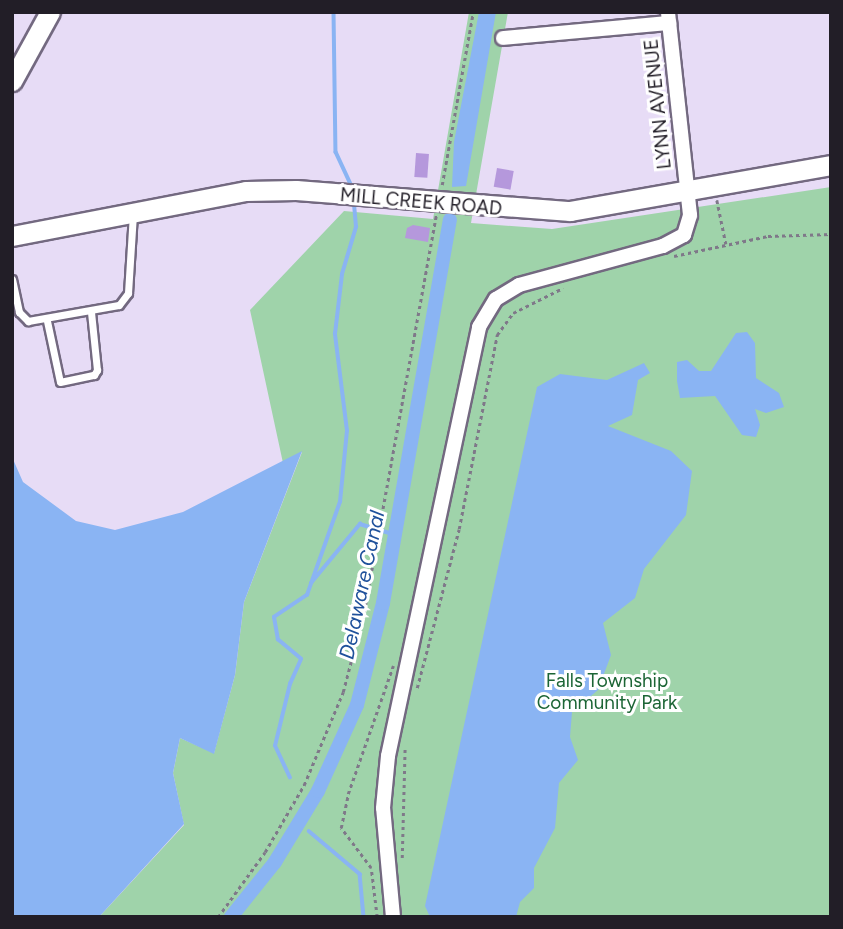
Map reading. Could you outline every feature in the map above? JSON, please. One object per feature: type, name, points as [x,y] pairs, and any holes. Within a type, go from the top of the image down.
[{"type":"main road","points":[[12,82],[50,12]]},
{"type":"main road","name":"MILL CREEK ROAD","points":[[12,236],[246,191],[322,192],[551,212],[603,208],[831,165]]},
{"type":"street","points":[[503,38],[668,18]]},
{"type":"street","name":"LYNN AVENUE","points":[[393,917],[383,808],[388,756],[479,327],[496,299],[519,285],[679,239],[690,224],[668,18]]},
{"type":"lane","points":[[12,279],[19,312],[28,321],[47,321],[119,305],[128,293],[133,212]]},
{"type":"lane","points":[[47,321],[56,377],[60,382],[94,375],[97,370],[91,312]]},
{"type":"path","points":[[441,186],[473,12]]},
{"type":"path","points":[[715,186],[726,244]]},
{"type":"path","points":[[218,917],[265,852],[304,785],[343,692],[364,612],[435,222],[440,224]]},
{"type":"path","points":[[669,258],[726,244],[787,234],[831,234]]},
{"type":"path","points":[[415,694],[459,529],[497,335],[513,313],[571,286]]},
{"type":"path","points":[[377,917],[371,868],[341,828],[348,794],[393,664]]},
{"type":"path","points":[[402,866],[405,744]]},
{"type":"green space","name":"Falls Township Community Park","points":[[469,12],[508,12],[471,223],[552,229],[831,187],[831,917],[99,917],[184,825],[173,773],[180,738],[214,753],[235,675],[244,602],[302,452],[283,463],[250,310],[344,211],[433,219]]},
{"type":"water","points":[[479,12],[496,12],[466,186],[452,187],[454,142]]},
{"type":"water","points":[[747,332],[755,343],[756,378],[779,393],[784,407],[766,413],[755,409],[760,425],[756,437],[742,435],[715,396],[680,398],[677,381],[677,362],[687,360],[699,371],[711,371],[736,333]]},
{"type":"water","points":[[644,363],[650,373],[638,380],[632,415],[608,426],[671,451],[692,471],[686,515],[644,569],[635,598],[603,623],[611,655],[598,690],[572,712],[570,737],[578,760],[559,783],[555,828],[534,868],[534,888],[520,902],[516,917],[430,917],[425,906],[537,387],[560,374],[607,380]]},
{"type":"water","points":[[302,451],[244,602],[235,675],[214,754],[180,738],[173,773],[184,824],[99,917],[12,917],[12,457],[23,482],[76,521],[115,530],[183,512]]},
{"type":"building","points":[[416,153],[429,154],[427,178],[414,177]]},
{"type":"building","points":[[497,168],[514,171],[510,190],[494,187]]},
{"type":"building","points":[[413,225],[430,228],[428,242],[405,238],[407,228]]},
{"type":"waterway","points":[[334,12],[336,152],[353,188]]},
{"type":"waterway","points":[[290,778],[275,746],[290,684],[301,659],[278,640],[274,617],[307,595],[340,502],[347,431],[335,334],[342,274],[356,227],[354,202]]},
{"type":"waterway","name":"Delaware Canal","points":[[231,917],[275,862],[318,791],[357,705],[383,603],[450,220]]},
{"type":"waterway","points":[[311,583],[360,524],[396,535]]},
{"type":"waterway","points":[[309,831],[360,874],[364,917]]}]
